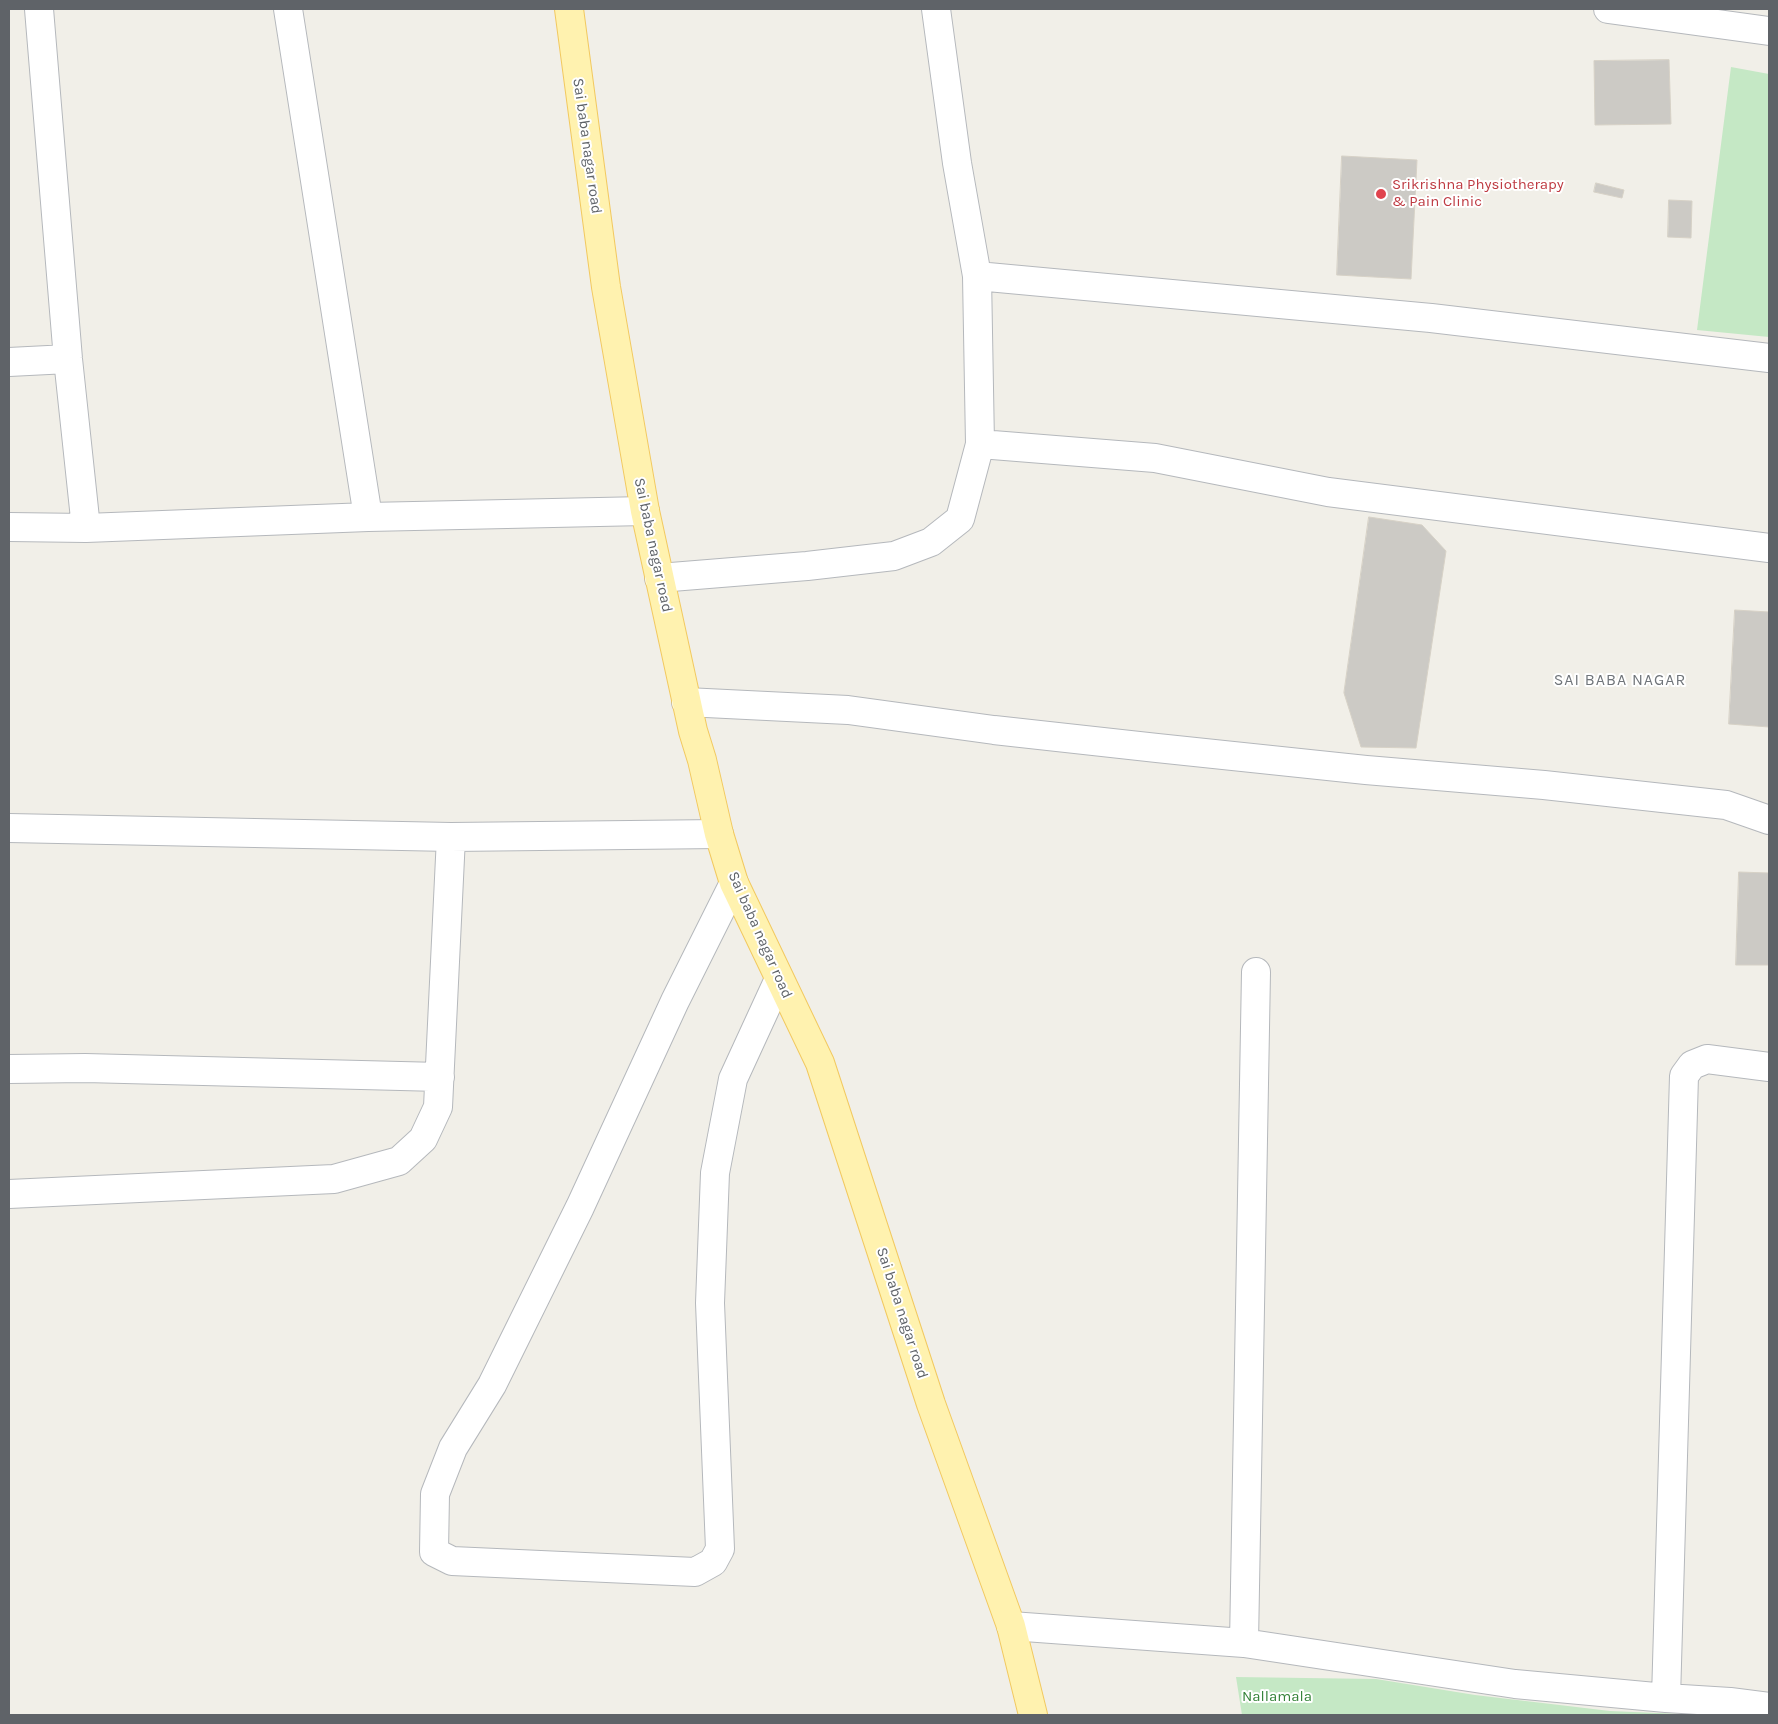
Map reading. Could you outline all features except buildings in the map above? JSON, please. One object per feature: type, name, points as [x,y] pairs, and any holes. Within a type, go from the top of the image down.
[{"type":"main road","name":"Sai baba nagar road","points":[[569,9],[606,287],[645,511],[686,702],[720,834],[734,883],[820,1063],[931,1404],[1011,1626],[1033,1715]]},
{"type":"street","points":[[39,9],[68,359],[86,528]]},
{"type":"street","points":[[288,9],[368,517]]},
{"type":"street","points":[[659,578],[808,566],[894,556],[930,542],[960,519],[980,444],[977,276],[957,163],[936,9]]},
{"type":"street","points":[[1608,9],[1763,23]]},
{"type":"street","points":[[977,276],[1431,318],[1769,358]]},
{"type":"street","points":[[9,362],[68,359]]},
{"type":"street","points":[[980,444],[1155,458],[1328,492],[1769,548]]},
{"type":"street","points":[[9,527],[86,528],[368,517],[645,511]]},
{"type":"street","points":[[686,702],[848,710],[994,730],[1147,747],[1366,770],[1544,784],[1726,805],[1769,820]]},
{"type":"street","points":[[9,828],[451,837],[720,834]]},
{"type":"street","points":[[9,1194],[334,1179],[399,1161],[424,1139],[438,1107],[451,837]]},
{"type":"street","points":[[734,883],[675,1001],[576,1216],[492,1385],[453,1448],[435,1494],[434,1552],[452,1561],[695,1572],[713,1562],[720,1549],[710,1303],[715,1174],[733,1079],[779,979]]},
{"type":"street","points":[[1244,1643],[1256,972]]},
{"type":"street","points":[[1666,1698],[1684,1076],[1692,1065],[1707,1059],[1769,1067]]},
{"type":"street","points":[[9,1068],[85,1068],[440,1077]]},
{"type":"street","points":[[1011,1626],[1244,1643],[1515,1684],[1769,1707]]},
{"type":"green space","points":[[1731,67],[1769,74],[1769,337],[1697,330]]},
{"type":"green space","name":"Nallamala","points":[[1236,1677],[1376,1679],[1475,1695],[1610,1711],[1704,1715],[1242,1715]]},
{"type":"place","name":"Srikrishna Physiotherapy & Pain Clinic","points":[[1381,194]]},
{"type":"district","name":"SAI BABA NAGAR","points":[[1620,680]]}]
